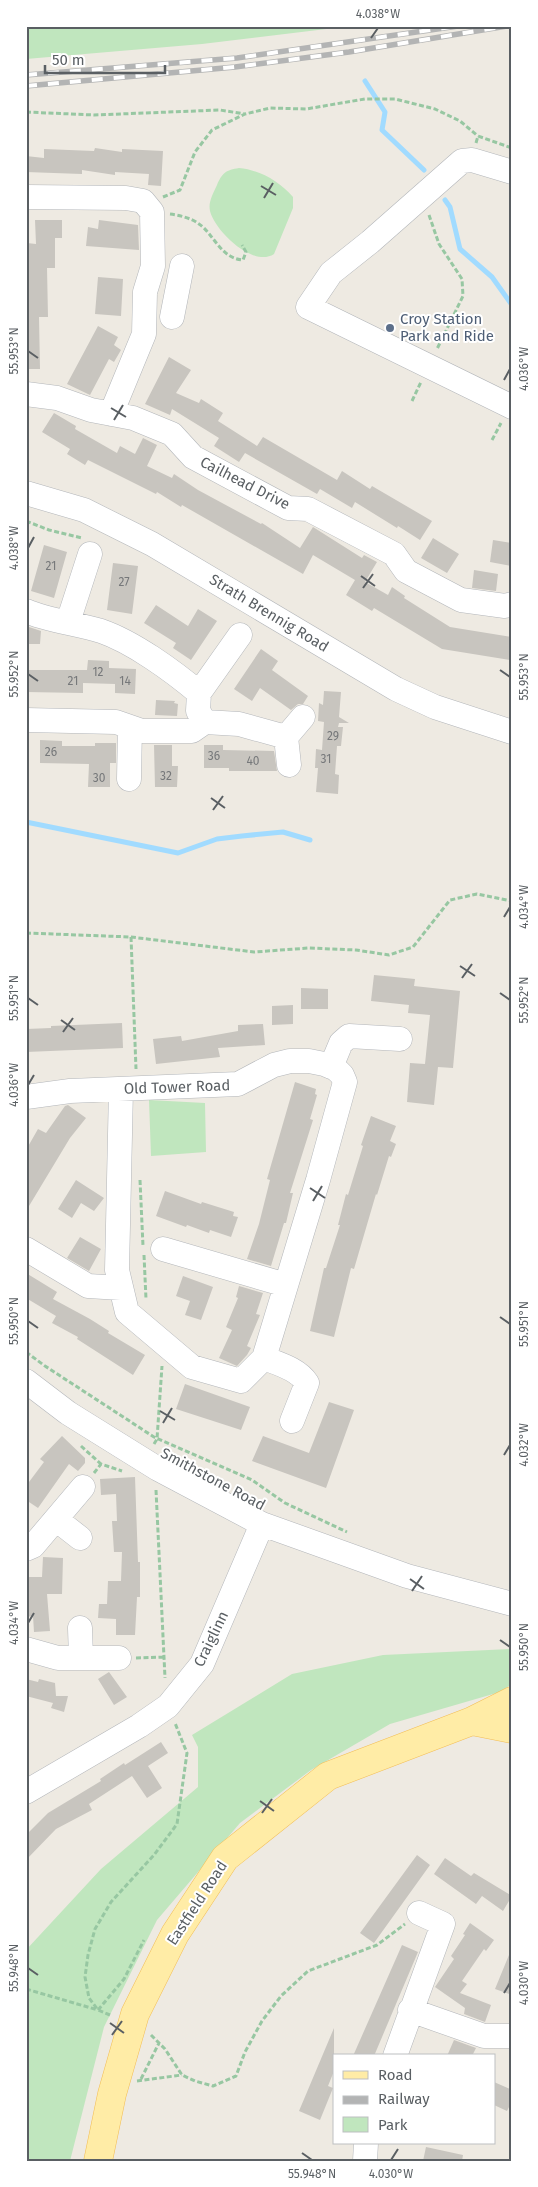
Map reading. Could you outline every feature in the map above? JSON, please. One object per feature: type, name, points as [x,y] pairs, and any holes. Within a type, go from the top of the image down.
[{"type":"main road","name":"Eastfield Road","points":[[98,2161],[112,2094],[135,2014],[175,1934],[225,1858],[328,1776],[472,1721],[512,1702]]},
{"type":"main road","points":[[472,1721],[512,1729]]},
{"type":"street","points":[[512,172],[472,160],[462,161],[331,274],[308,308],[512,408]]},
{"type":"street","points":[[26,197],[126,198],[139,200],[149,208],[153,266],[144,292],[144,334],[111,414]]},
{"type":"street","points":[[153,266],[192,267],[172,317]]},
{"type":"street","name":"Cailhead Drive","points":[[26,394],[57,398],[91,410],[132,418],[172,434],[193,457],[288,508],[308,509],[394,554],[406,571],[461,600],[505,606],[512,604]]},
{"type":"street","name":"Strath Brennig Road","points":[[26,493],[84,510],[152,544],[396,689],[435,707],[512,732]]},
{"type":"street","points":[[68,622],[90,554]]},
{"type":"street","points":[[26,611],[117,638],[178,675],[199,693]]},
{"type":"street","points":[[206,722],[198,711],[199,693],[240,634]]},
{"type":"street","points":[[289,765],[286,737],[303,717]]},
{"type":"street","points":[[26,720],[116,722],[142,731],[192,731],[206,722],[239,724],[286,737]]},
{"type":"street","points":[[129,779],[130,727]]},
{"type":"street","points":[[121,1089],[117,1270],[127,1312],[192,1367],[241,1381],[264,1358],[286,1285],[338,1074],[341,1043],[349,1036],[400,1039]]},
{"type":"street","name":"Old Tower Road","points":[[26,1097],[70,1091],[238,1084],[274,1066],[290,1061],[309,1061],[338,1074]]},
{"type":"street","points":[[26,1248],[88,1286],[122,1288]]},
{"type":"street","points":[[163,1249],[286,1285]]},
{"type":"street","points":[[264,1358],[297,1372],[308,1383],[292,1421]]},
{"type":"street","name":"Smithstone Road","points":[[26,1368],[68,1398],[156,1452],[262,1524],[407,1576],[512,1604]]},
{"type":"street","name":"Smithstone Road","points":[[26,1381],[68,1413],[156,1452],[299,1526],[407,1576]]},
{"type":"street","points":[[26,1549],[33,1546],[57,1520],[83,1487]]},
{"type":"street","points":[[57,1520],[80,1538]]},
{"type":"street","name":"Craiglinn","points":[[26,1792],[139,1726],[168,1706],[202,1664],[262,1524]]},
{"type":"street","points":[[80,1628],[80,1658]]},
{"type":"street","points":[[26,1649],[58,1658],[119,1658]]},
{"type":"street","points":[[395,2054],[443,1924],[419,1913]]},
{"type":"street","points":[[410,2010],[484,2036],[512,2036]]},
{"type":"street","points":[[365,2161],[366,2144]]},
{"type":"path","points":[[149,208],[180,190],[196,152],[212,130],[245,114],[270,108],[306,109],[367,99],[390,99],[435,109],[460,121],[478,136],[512,148]]},
{"type":"path","points":[[26,112],[94,116],[220,110],[245,114]]},
{"type":"path","points":[[472,160],[478,136]]},
{"type":"path","points":[[149,208],[175,214],[200,224],[217,244],[237,260],[243,260],[246,252],[242,245]]},
{"type":"path","points":[[412,401],[463,296],[462,278],[439,244],[427,210]]},
{"type":"path","points":[[26,932],[131,937],[254,952],[309,948],[356,950],[388,954],[413,947],[450,900],[477,894],[512,901]]},
{"type":"path","points":[[98,2010],[89,1998],[85,1976],[88,1955],[96,1929],[111,1902],[154,1855],[177,1824],[186,1753],[168,1706],[163,1656],[156,1452],[164,1343]]},
{"type":"path","points":[[26,1352],[156,1452],[252,1480],[286,1503],[356,1536]]},
{"type":"path","points":[[83,1487],[101,1464],[128,1473]]},
{"type":"path","points":[[119,1658],[163,1656]]},
{"type":"path","points":[[149,2033],[159,2043],[182,2075],[213,2086],[236,2076],[245,2052],[262,2021],[281,1996],[308,1971],[377,1945],[419,1913]]},
{"type":"path","points":[[98,2010],[124,1979],[144,1940]]},
{"type":"path","points":[[26,1989],[110,2015]]},
{"type":"path","points":[[140,2079],[159,2043]]},
{"type":"path","points":[[112,2094],[140,2079],[182,2075]]},
{"type":"green space","points":[[26,26],[351,26],[202,44],[26,59]]},
{"type":"green space","points":[[239,168],[269,177],[293,197],[293,208],[274,254],[265,257],[246,252],[227,237],[213,219],[210,211],[211,198],[221,178],[228,171]]},
{"type":"green space","points":[[149,1100],[205,1103],[206,1152],[151,1156]]},
{"type":"green space","points":[[512,1649],[512,1684],[500,1692],[390,1724],[311,1770],[240,1823],[157,1920],[104,2027],[70,2161],[26,2161],[26,1950],[101,1869],[198,1787],[198,1747],[192,1735],[292,1674],[383,1655]]},
{"type":"building","points":[[95,148],[122,152],[122,149],[163,151],[161,186],[148,185],[149,174],[115,172],[115,175],[82,170],[82,174],[26,172],[26,156],[44,158],[44,149],[94,151]]},
{"type":"building","points":[[35,220],[62,220],[62,238],[55,238],[55,268],[47,268],[48,317],[39,317],[40,369],[26,369],[27,243],[36,244]]},
{"type":"building","points":[[99,220],[138,225],[139,250],[86,246],[88,227],[98,229]]},
{"type":"building","points":[[98,277],[123,279],[121,316],[95,314]]},
{"type":"building","points":[[98,326],[118,337],[114,345],[121,350],[114,362],[109,359],[90,395],[67,384]]},
{"type":"building","points":[[169,357],[191,370],[176,393],[199,403],[201,399],[223,413],[218,421],[257,446],[263,437],[337,480],[342,471],[370,489],[372,486],[432,521],[420,540],[355,502],[352,508],[320,489],[317,494],[245,453],[239,462],[214,446],[219,438],[172,409],[170,415],[145,404]]},
{"type":"building","points":[[54,413],[76,426],[75,429],[117,453],[120,446],[135,454],[143,438],[157,445],[147,466],[172,478],[174,474],[198,490],[262,523],[300,548],[313,527],[362,558],[364,555],[377,562],[365,582],[388,595],[392,587],[405,596],[404,598],[450,627],[512,637],[510,660],[442,649],[374,608],[372,611],[346,595],[355,580],[313,555],[303,574],[157,492],[156,494],[88,460],[85,465],[67,454],[70,449],[42,432]]},
{"type":"building","points":[[433,538],[459,554],[447,573],[421,558]]},
{"type":"building","points":[[493,540],[512,543],[512,566],[490,562]]},
{"type":"building","points":[[44,545],[67,552],[54,598],[31,591]]},
{"type":"building","points":[[113,563],[138,566],[132,614],[107,610]]},
{"type":"building","points":[[474,570],[498,574],[496,591],[472,588]]},
{"type":"building","points":[[156,605],[188,626],[198,609],[217,621],[191,660],[173,648],[176,643],[144,623]]},
{"type":"building","points":[[26,626],[41,631],[40,644],[26,644]]},
{"type":"building","points":[[261,649],[278,661],[272,670],[308,696],[303,704],[298,704],[291,710],[260,688],[252,701],[234,689]]},
{"type":"building","points":[[88,660],[109,661],[109,668],[136,669],[135,694],[115,693],[115,684],[83,683],[83,693],[26,692],[26,670],[87,670]]},
{"type":"building","points":[[324,691],[341,692],[339,717],[349,723],[339,723],[338,727],[343,727],[341,746],[337,746],[335,774],[339,775],[338,794],[316,792],[318,768],[315,768],[316,749],[322,750],[324,722],[318,721],[319,703],[323,705]]},
{"type":"building","points":[[156,700],[175,701],[174,703],[178,704],[177,716],[155,715]]},
{"type":"building","points":[[40,740],[62,741],[62,746],[95,746],[95,743],[116,743],[116,763],[110,763],[110,787],[88,787],[89,764],[40,763]]},
{"type":"building","points":[[154,745],[172,745],[172,766],[178,766],[177,787],[155,787]]},
{"type":"building","points":[[204,745],[223,745],[223,750],[274,751],[277,771],[229,771],[229,768],[204,768]]},
{"type":"building","points":[[374,975],[415,979],[414,986],[460,991],[453,1068],[438,1067],[434,1105],[407,1102],[410,1063],[425,1064],[430,1015],[408,1013],[409,1005],[371,1001]]},
{"type":"building","points":[[301,988],[328,989],[328,1009],[301,1009]]},
{"type":"building","points":[[293,1005],[293,1024],[272,1025],[272,1006]]},
{"type":"building","points":[[122,1023],[123,1048],[26,1052],[26,1029]]},
{"type":"building","points":[[263,1024],[265,1045],[218,1048],[220,1057],[156,1064],[153,1039],[181,1036],[182,1041],[238,1031],[238,1025]]},
{"type":"building","points":[[295,1082],[316,1089],[315,1094],[317,1095],[310,1119],[313,1120],[290,1193],[293,1193],[286,1223],[284,1223],[271,1266],[247,1259],[259,1224],[270,1180],[267,1179]]},
{"type":"building","points":[[68,1105],[86,1118],[70,1138],[26,1211],[26,1150],[38,1129],[46,1133],[65,1106]]},
{"type":"building","points":[[371,1116],[396,1126],[390,1141],[396,1144],[391,1157],[389,1156],[376,1194],[354,1269],[351,1268],[334,1337],[310,1331],[324,1268],[326,1268],[340,1225],[338,1225],[346,1194],[348,1195]]},
{"type":"building","points":[[76,1180],[104,1198],[94,1211],[81,1203],[72,1218],[58,1209]]},
{"type":"building","points":[[165,1191],[201,1204],[202,1202],[234,1212],[233,1216],[238,1217],[231,1237],[210,1230],[209,1233],[187,1225],[186,1227],[156,1216]]},
{"type":"building","points":[[80,1237],[101,1249],[89,1271],[67,1258]]},
{"type":"building","points":[[26,1273],[57,1292],[53,1299],[90,1319],[109,1331],[108,1333],[145,1355],[133,1375],[77,1339],[78,1337],[52,1323],[56,1316],[26,1298]]},
{"type":"building","points":[[183,1276],[213,1287],[201,1320],[185,1315],[190,1301],[176,1296]]},
{"type":"building","points":[[239,1286],[263,1293],[256,1314],[260,1315],[247,1346],[251,1348],[237,1366],[219,1358],[232,1330],[226,1327],[238,1298],[236,1297]]},
{"type":"building","points":[[185,1384],[250,1407],[241,1430],[176,1409]]},
{"type":"building","points":[[329,1402],[354,1410],[326,1488],[252,1461],[263,1436],[309,1453]]},
{"type":"building","points":[[62,1436],[85,1458],[85,1463],[78,1471],[69,1464],[38,1508],[26,1500],[26,1486],[44,1462],[40,1459]]},
{"type":"building","points":[[135,1477],[140,1597],[137,1597],[135,1635],[116,1635],[116,1619],[98,1618],[99,1604],[107,1604],[108,1581],[121,1581],[122,1552],[114,1552],[112,1521],[117,1521],[116,1494],[101,1495],[100,1479]]},
{"type":"building","points":[[43,1557],[63,1558],[62,1594],[47,1594],[50,1631],[34,1632],[33,1616],[26,1617],[29,1577],[42,1577]]},
{"type":"building","points":[[109,1672],[127,1697],[114,1705],[98,1679]]},
{"type":"building","points":[[26,1679],[38,1682],[39,1679],[55,1683],[56,1696],[68,1696],[64,1712],[51,1708],[53,1703],[26,1696]]},
{"type":"building","points":[[161,1742],[168,1753],[148,1766],[162,1788],[147,1798],[132,1776],[89,1804],[92,1810],[56,1829],[26,1860],[26,1835],[48,1813],[101,1781],[100,1779],[124,1763],[125,1765]]},
{"type":"building","points":[[417,1855],[430,1865],[374,1943],[360,1933]]},
{"type":"building","points":[[445,1858],[471,1876],[474,1873],[512,1896],[503,1911],[482,1896],[476,1904],[434,1874]]},
{"type":"building","points":[[470,1923],[494,1940],[486,1951],[484,1949],[462,1981],[467,1984],[460,1993],[491,2005],[485,2022],[464,2014],[465,2008],[435,1987],[454,1959],[451,1956],[465,1935],[463,1934]]},
{"type":"building","points":[[402,1945],[418,1952],[375,2054],[354,2054]]},
{"type":"building","points":[[512,1950],[512,1995],[495,1989]]},
{"type":"building","points":[[334,2028],[333,2074],[328,2086],[333,2088],[320,2120],[299,2111]]},
{"type":"building","points":[[454,2040],[476,2048],[473,2054],[448,2054]]},
{"type":"building","points":[[496,2083],[512,2090],[512,2101],[507,2111],[496,2106]]},
{"type":"building","points":[[426,2147],[463,2155],[462,2161],[423,2161]]},
{"type":"waterway","points":[[365,81],[385,112],[382,130],[424,170]]},
{"type":"waterway","points":[[445,200],[450,207],[460,249],[492,277],[512,305]]},
{"type":"waterway","points":[[26,822],[178,853],[217,839],[242,836],[283,832],[310,840]]},
{"type":"railway","points":[[26,75],[237,58],[458,26]]},
{"type":"railway","points":[[26,86],[235,67],[349,52],[507,26]]},
{"type":"place","name":"Croy Station Park and Ride","points":[[390,328]]}]
